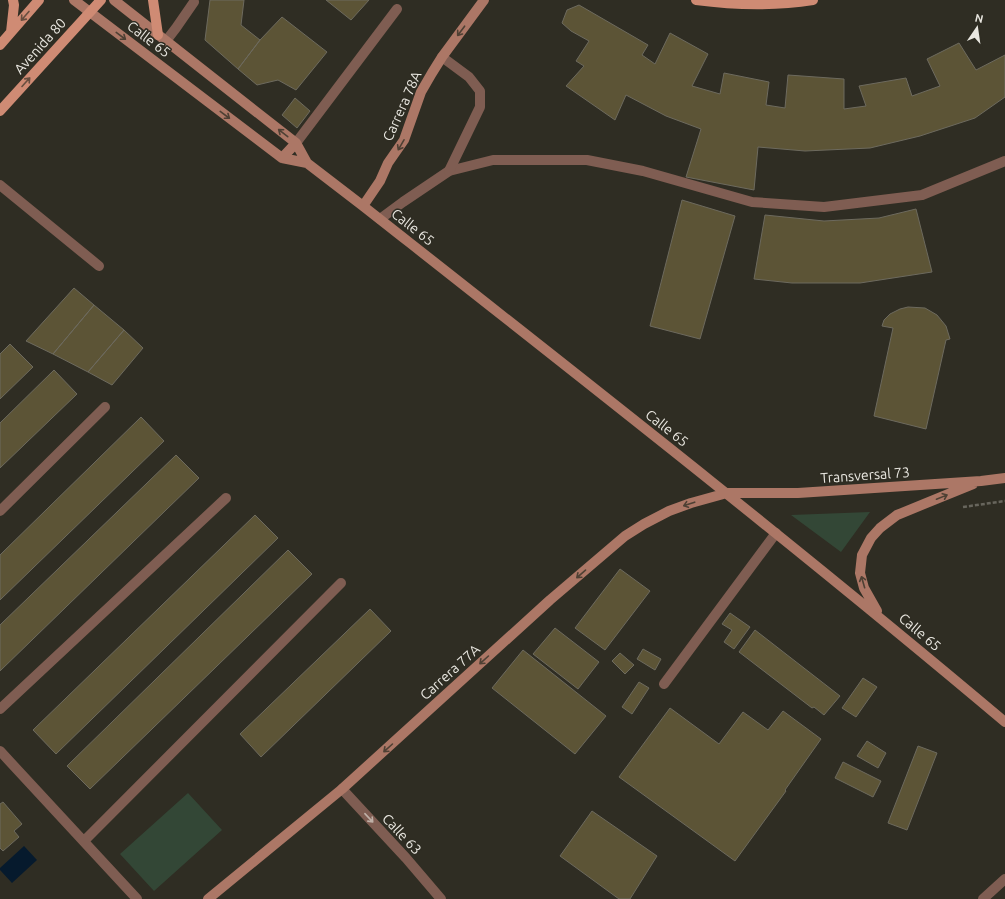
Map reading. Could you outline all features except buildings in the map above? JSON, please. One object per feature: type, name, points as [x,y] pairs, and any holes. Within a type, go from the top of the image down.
[{"type":"main road","points":[[11,32],[14,5],[13,0]]},
{"type":"main road","points":[[0,45],[39,0]]},
{"type":"main road","name":"Calle 65","points":[[74,0],[282,158],[307,163]]},
{"type":"main road","name":"Avenida 80","points":[[0,111],[101,0]]},
{"type":"main road","name":"Calle 65","points":[[114,0],[296,143],[307,163],[364,206],[776,533],[880,617],[1005,722]]},
{"type":"main road","points":[[153,0],[162,38]]},
{"type":"main road","name":"Carrera 78A","points":[[364,206],[380,181],[388,163],[404,140],[421,92],[442,56],[484,0]]},
{"type":"main road","points":[[696,0],[741,4],[797,3],[813,0]]},
{"type":"main road","points":[[282,158],[296,143]]},
{"type":"main road","name":"Transversal 73","points":[[726,493],[798,493],[981,481],[1005,478]]},
{"type":"main road","points":[[880,617],[864,588],[860,572],[862,555],[871,538],[880,528],[897,515],[981,481]]},
{"type":"main road","name":"Carrera 77A","points":[[208,899],[342,789],[550,600],[625,536],[669,511],[726,493]]},
{"type":"street","points":[[162,38],[176,28],[194,2]]},
{"type":"street","points":[[296,143],[397,9]]},
{"type":"street","points":[[442,56],[469,77],[480,91],[480,107],[450,171]]},
{"type":"street","points":[[380,219],[450,171],[493,160],[587,160],[643,171],[752,202],[824,207],[922,195],[1005,161]]},
{"type":"street","points":[[0,185],[99,266]]},
{"type":"street","points":[[0,511],[105,407]]},
{"type":"street","points":[[0,709],[226,498]]},
{"type":"street","points":[[664,684],[776,533]]},
{"type":"street","points":[[84,841],[341,583]]},
{"type":"street","points":[[0,751],[137,899]]},
{"type":"street","name":"Calle 63","points":[[342,789],[406,858],[441,899]]},
{"type":"street","points":[[983,899],[1005,879]]},
{"type":"green space","points":[[870,512],[841,552],[791,515]]},
{"type":"green space","points":[[188,793],[222,830],[154,891],[120,854]]},
{"type":"water","points":[[24,846],[37,860],[12,883],[0,870],[0,868]]}]
